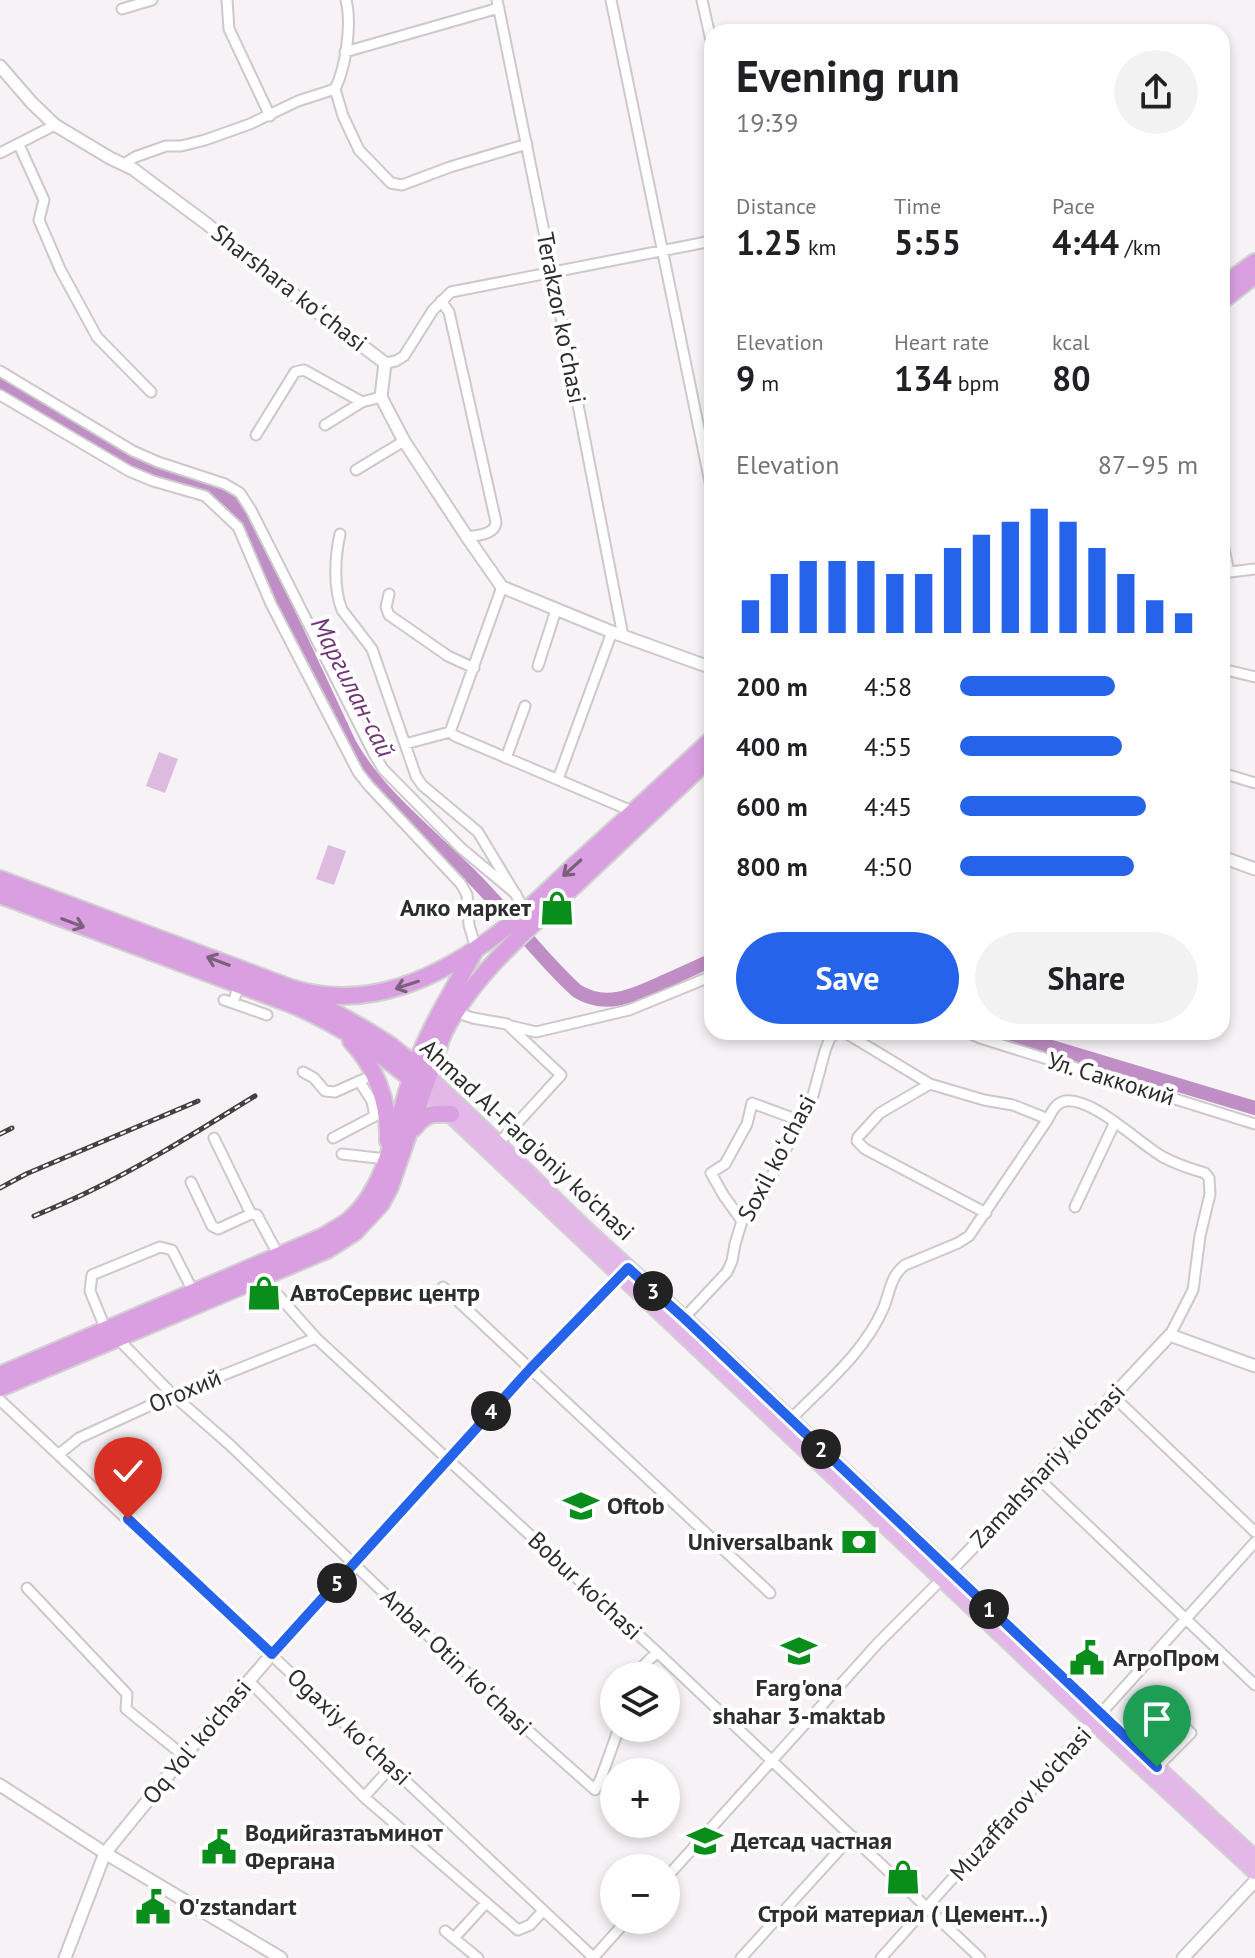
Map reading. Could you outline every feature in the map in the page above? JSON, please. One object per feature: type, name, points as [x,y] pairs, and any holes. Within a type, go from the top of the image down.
[{"type":"highway","points":[[1230,280],[1255,262]]},
{"type":"highway","points":[[1230,295],[1255,275]]},
{"type":"highway","points":[[0,1375],[112,1334],[258,1273],[279,1256],[322,1237],[348,1221],[372,1192],[420,1077],[474,984],[509,947],[529,917],[704,746]]},
{"type":"highway","points":[[291,988],[312,995],[353,996],[391,990],[424,979],[529,917],[704,763]]},
{"type":"highway","name":"Ahmad Al-Farg'oniy ko'chasi","points":[[0,879],[291,988],[366,1030],[420,1077]]},
{"type":"highway","name":"Ahmad Al-Farg'oniy ko'chasi","points":[[0,895],[293,1005],[337,1025],[420,1077]]},
{"type":"highway","points":[[0,1388],[194,1293],[327,1250],[355,1232],[381,1204],[390,1187],[410,1133],[431,1027],[476,949]]},
{"type":"highway","points":[[337,1025],[361,1052],[367,1077],[382,1094],[386,1110],[387,1158]]},
{"type":"highway","points":[[410,1133],[429,1115],[451,1114]]},
{"type":"main road","name":"Ahmad Al-Farg'oniy ko'chasi","points":[[420,1077],[451,1114],[946,1575],[1255,1872]]},
{"type":"main road","name":"Ahmad Al-Farg'oniy ko'chasi","points":[[420,1077],[498,1144],[624,1272],[684,1318],[946,1575]]},
{"type":"main road","name":"Ahmad Al-Farg'oniy ko'chasi","points":[[1097,1719],[1157,1767],[1255,1858]]},
{"type":"street","points":[[122,9],[152,0]]},
{"type":"street","points":[[227,0],[229,29],[270,116]]},
{"type":"street","points":[[346,0],[349,11],[345,52],[335,89],[343,116],[359,150],[391,183],[402,185],[527,144]]},
{"type":"street","points":[[611,0],[704,452]]},
{"type":"street","points":[[702,0],[707,24]]},
{"type":"street","points":[[345,52],[498,4]]},
{"type":"street","name":"Terakzor koʻchasi","points":[[498,4],[552,271],[617,634]]},
{"type":"street","name":"Sharshara koʻchasi","points":[[0,66],[55,125],[124,164],[207,224],[385,363],[381,397]]},
{"type":"street","points":[[124,164],[166,146],[205,140],[335,89]]},
{"type":"street","points":[[0,153],[55,125]]},
{"type":"street","points":[[19,145],[44,200],[39,220],[42,229],[67,283],[97,337],[151,392]]},
{"type":"street","points":[[385,363],[404,356],[441,301],[451,292],[704,242]]},
{"type":"street","points":[[441,301],[449,312],[496,522],[496,528],[492,531],[467,537]]},
{"type":"street","points":[[256,435],[299,370],[362,402]]},
{"type":"street","points":[[0,371],[133,451],[225,484],[240,493],[383,769],[461,848],[516,894]]},
{"type":"street","points":[[0,395],[129,471],[205,496],[238,527],[271,604],[358,772],[461,884],[467,895],[469,925],[476,949]]},
{"type":"street","points":[[325,425],[362,402],[381,397],[404,441],[502,587],[704,665]]},
{"type":"street","points":[[356,470],[404,441]]},
{"type":"street","points":[[340,534],[336,569],[339,603],[372,649],[416,776],[422,785],[478,832],[529,917]]},
{"type":"street","points":[[1230,572],[1255,569]]},
{"type":"street","points":[[450,732],[502,587]]},
{"type":"street","points":[[389,594],[386,607],[389,615],[448,656],[474,668]]},
{"type":"street","points":[[538,666],[556,610]]},
{"type":"street","points":[[558,779],[617,634]]},
{"type":"street","points":[[1230,671],[1255,677]]},
{"type":"street","points":[[506,758],[525,706]]},
{"type":"street","points":[[405,744],[450,732]]},
{"type":"street","points":[[450,732],[634,812]]},
{"type":"street","points":[[1230,775],[1255,783]]},
{"type":"street","points":[[1230,860],[1255,869]]},
{"type":"street","points":[[455,1012],[536,1032],[629,1010],[704,979]]},
{"type":"street","points":[[239,985],[228,1002],[267,1015]]},
{"type":"street","points":[[498,1144],[561,1075],[508,1025]]},
{"type":"street","name":"Soxil koʻchasi","points":[[684,1318],[727,1272],[742,1221],[767,1189],[812,1099],[829,1040]]},
{"type":"street","points":[[857,1040],[930,1084],[1013,1105],[1048,1119]]},
{"type":"street","name":"Ул. Саккокий","points":[[987,1040],[1255,1124]]},
{"type":"street","points":[[303,1072],[314,1078],[325,1091],[335,1092],[367,1077],[375,1116],[333,1138]]},
{"type":"street","points":[[930,1084],[880,1113],[857,1141],[865,1149],[986,1213]]},
{"type":"street","points":[[790,1420],[863,1345],[883,1309],[895,1274],[905,1265],[969,1236],[1061,1101],[1088,1106],[1162,1156],[1205,1173],[1209,1178],[1210,1194],[1200,1236],[1193,1290],[1170,1335],[1255,1366]]},
{"type":"street","points":[[742,1221],[711,1173],[725,1164],[747,1124],[752,1103],[801,1121]]},
{"type":"street","points":[[1075,1207],[1115,1122]]},
{"type":"street","points":[[214,1138],[251,1214]]},
{"type":"street","points":[[342,1154],[387,1158]]},
{"type":"street","points":[[191,1182],[212,1226],[218,1229],[251,1214],[257,1215],[279,1256]]},
{"type":"street","points":[[112,1334],[90,1291],[92,1275],[160,1247],[172,1250],[194,1293]]},
{"type":"street","name":"Oq Yol' ko'chasi","points":[[65,1958],[105,1853],[184,1756],[530,1369],[624,1272]]},
{"type":"street","name":"Bobur ko'chasi","points":[[258,1273],[316,1338],[657,1652],[980,1958]]},
{"type":"street","points":[[443,1287],[770,1593]]},
{"type":"street","name":"Anbar Otin koʻchasi","points":[[112,1334],[513,1717],[595,1790],[614,1742]]},
{"type":"street","name":"Zamahshariy ko'chasi","points":[[680,1863],[878,1643],[1006,1513],[1170,1335]]},
{"type":"street","name":"Огохий","points":[[59,1454],[79,1438],[173,1395],[316,1338]]},
{"type":"street","points":[[1113,1396],[1255,1532]]},
{"type":"street","name":"Ogaxiy koʻchasi","points":[[0,1400],[593,1958]]},
{"type":"street","points":[[1037,1477],[1255,1685]]},
{"type":"street","name":"Muzaffarov ko'chasi","points":[[881,1958],[1255,1542]]},
{"type":"street","points":[[27,1588],[127,1694],[126,1709],[184,1756]]},
{"type":"street","points":[[647,1662],[657,1652]]},
{"type":"street","points":[[249,1681],[364,1797],[518,1930],[530,1925],[543,1911]]},
{"type":"street","points":[[1157,1767],[1191,1733],[1160,1704]]},
{"type":"street","points":[[364,1797],[391,1767]]},
{"type":"street","points":[[0,1785],[105,1853],[281,1958]]},
{"type":"street","points":[[741,1958],[852,1836]]},
{"type":"street","points":[[1183,1958],[1255,1881]]},
{"type":"street","points":[[478,1958],[450,1934],[486,1903]]},
{"type":"street","points":[[593,1958],[614,1934]]},
{"type":"shaded area","points":[[159,752],[178,759],[165,793],[146,786]]},
{"type":"shaded area","points":[[328,845],[346,851],[334,885],[316,879]]},
{"type":"waterway","name":"Маргилан-сай","points":[[0,384],[135,463],[195,482],[222,495],[234,505],[244,518],[349,743],[361,762],[388,796],[483,888],[577,991],[599,999],[622,998],[704,964]]},
{"type":"waterway","name":"Маргилан-сай","points":[[1029,1040],[1255,1108]]},
{"type":"railway","points":[[34,1216],[133,1169],[255,1096]]},
{"type":"railway","points":[[0,1188],[198,1101]]},
{"type":"railway","points":[[0,1134],[12,1128]]},
{"type":"place","name":"Алко маркет","points":[[557,908]]},
{"type":"place","name":"АвтоСервис центр","points":[[264,1293]]},
{"type":"place","name":"Oftob","points":[[581,1506]]},
{"type":"place","name":"Universalbank","points":[[859,1542]]},
{"type":"place","name":"Farg'ona shahar 3-maktab","points":[[799,1651]]},
{"type":"place","name":"АгроПром","points":[[1087,1658]]},
{"type":"place","name":"Детсад частная","points":[[705,1841]]},
{"type":"place","name":"Водийгазтаъминот Фергана","points":[[219,1847]]},
{"type":"place","name":"Строй материал ( Цемент...)","points":[[903,1877]]},
{"type":"place","name":"O'zstandart","points":[[153,1907]]},
{"type":"route","points":[[128,1519],[272,1654],[530,1369],[628,1268],[1157,1767]]}]
